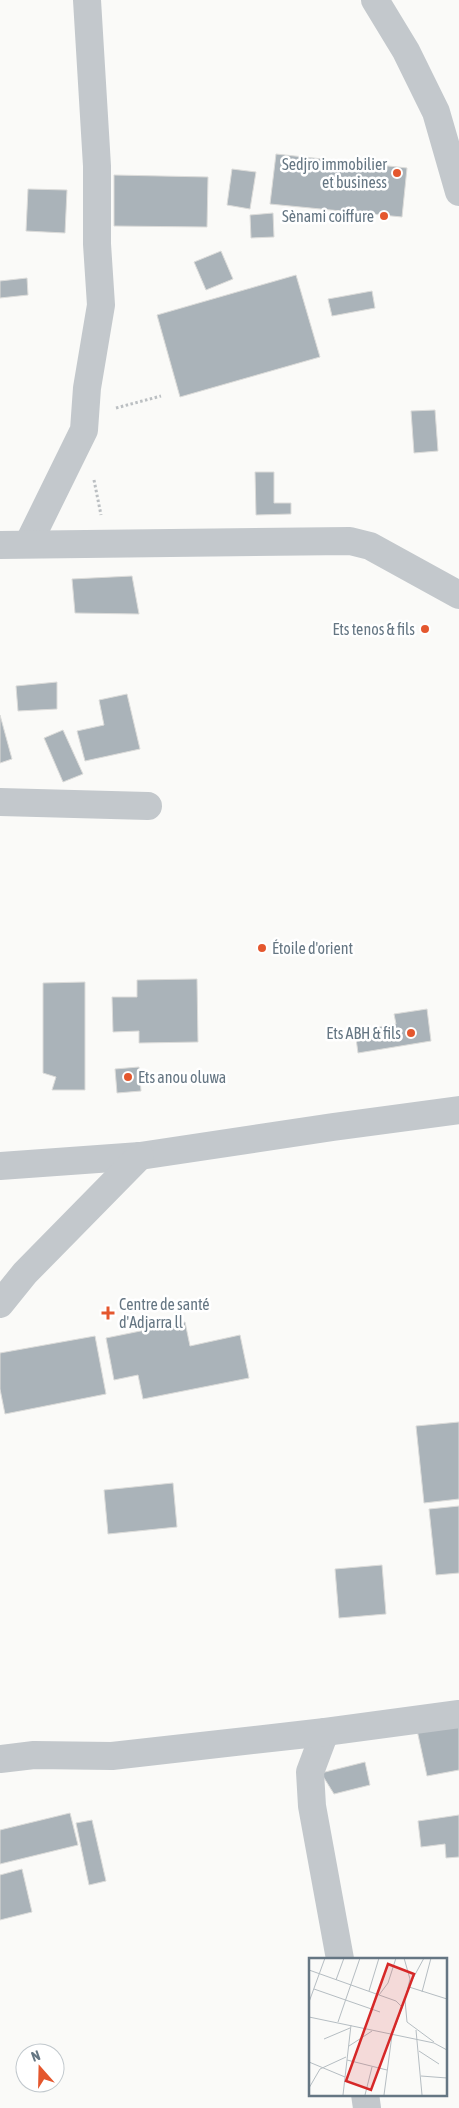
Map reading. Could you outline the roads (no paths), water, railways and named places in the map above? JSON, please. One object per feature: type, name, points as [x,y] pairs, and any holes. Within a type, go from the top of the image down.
[{"type":"street","points":[[28,544],[84,430],[88,388],[101,305],[97,244],[97,166],[87,0]]},
{"type":"street","points":[[375,0],[406,52],[436,112],[459,192]]},
{"type":"street","points":[[0,544],[350,541],[370,546],[459,595]]},
{"type":"street","points":[[0,802],[148,806]]},
{"type":"street","points":[[0,1166],[140,1156],[459,1110]]},
{"type":"street","points":[[0,1304],[25,1273],[140,1156]]},
{"type":"street","points":[[0,1760],[34,1755],[112,1756],[325,1732],[459,1714]]},
{"type":"street","points":[[325,1732],[310,1772],[312,1806],[340,1958]]},
{"type":"place","name":"Sedjro immobilier et business","points":[[397,173]]},
{"type":"place","name":"Sènami coiffure","points":[[384,216]]},
{"type":"place","name":"Ets tenos & fils","points":[[425,629]]},
{"type":"place","name":"Étoile d'orient","points":[[262,948]]},
{"type":"place","name":"Ets ABH & fils","points":[[411,1033]]},
{"type":"place","name":"Ets anou oluwa","points":[[128,1077]]},
{"type":"place","name":"Centre de santé d'Adjarra ll","points":[[108,1313]]}]
